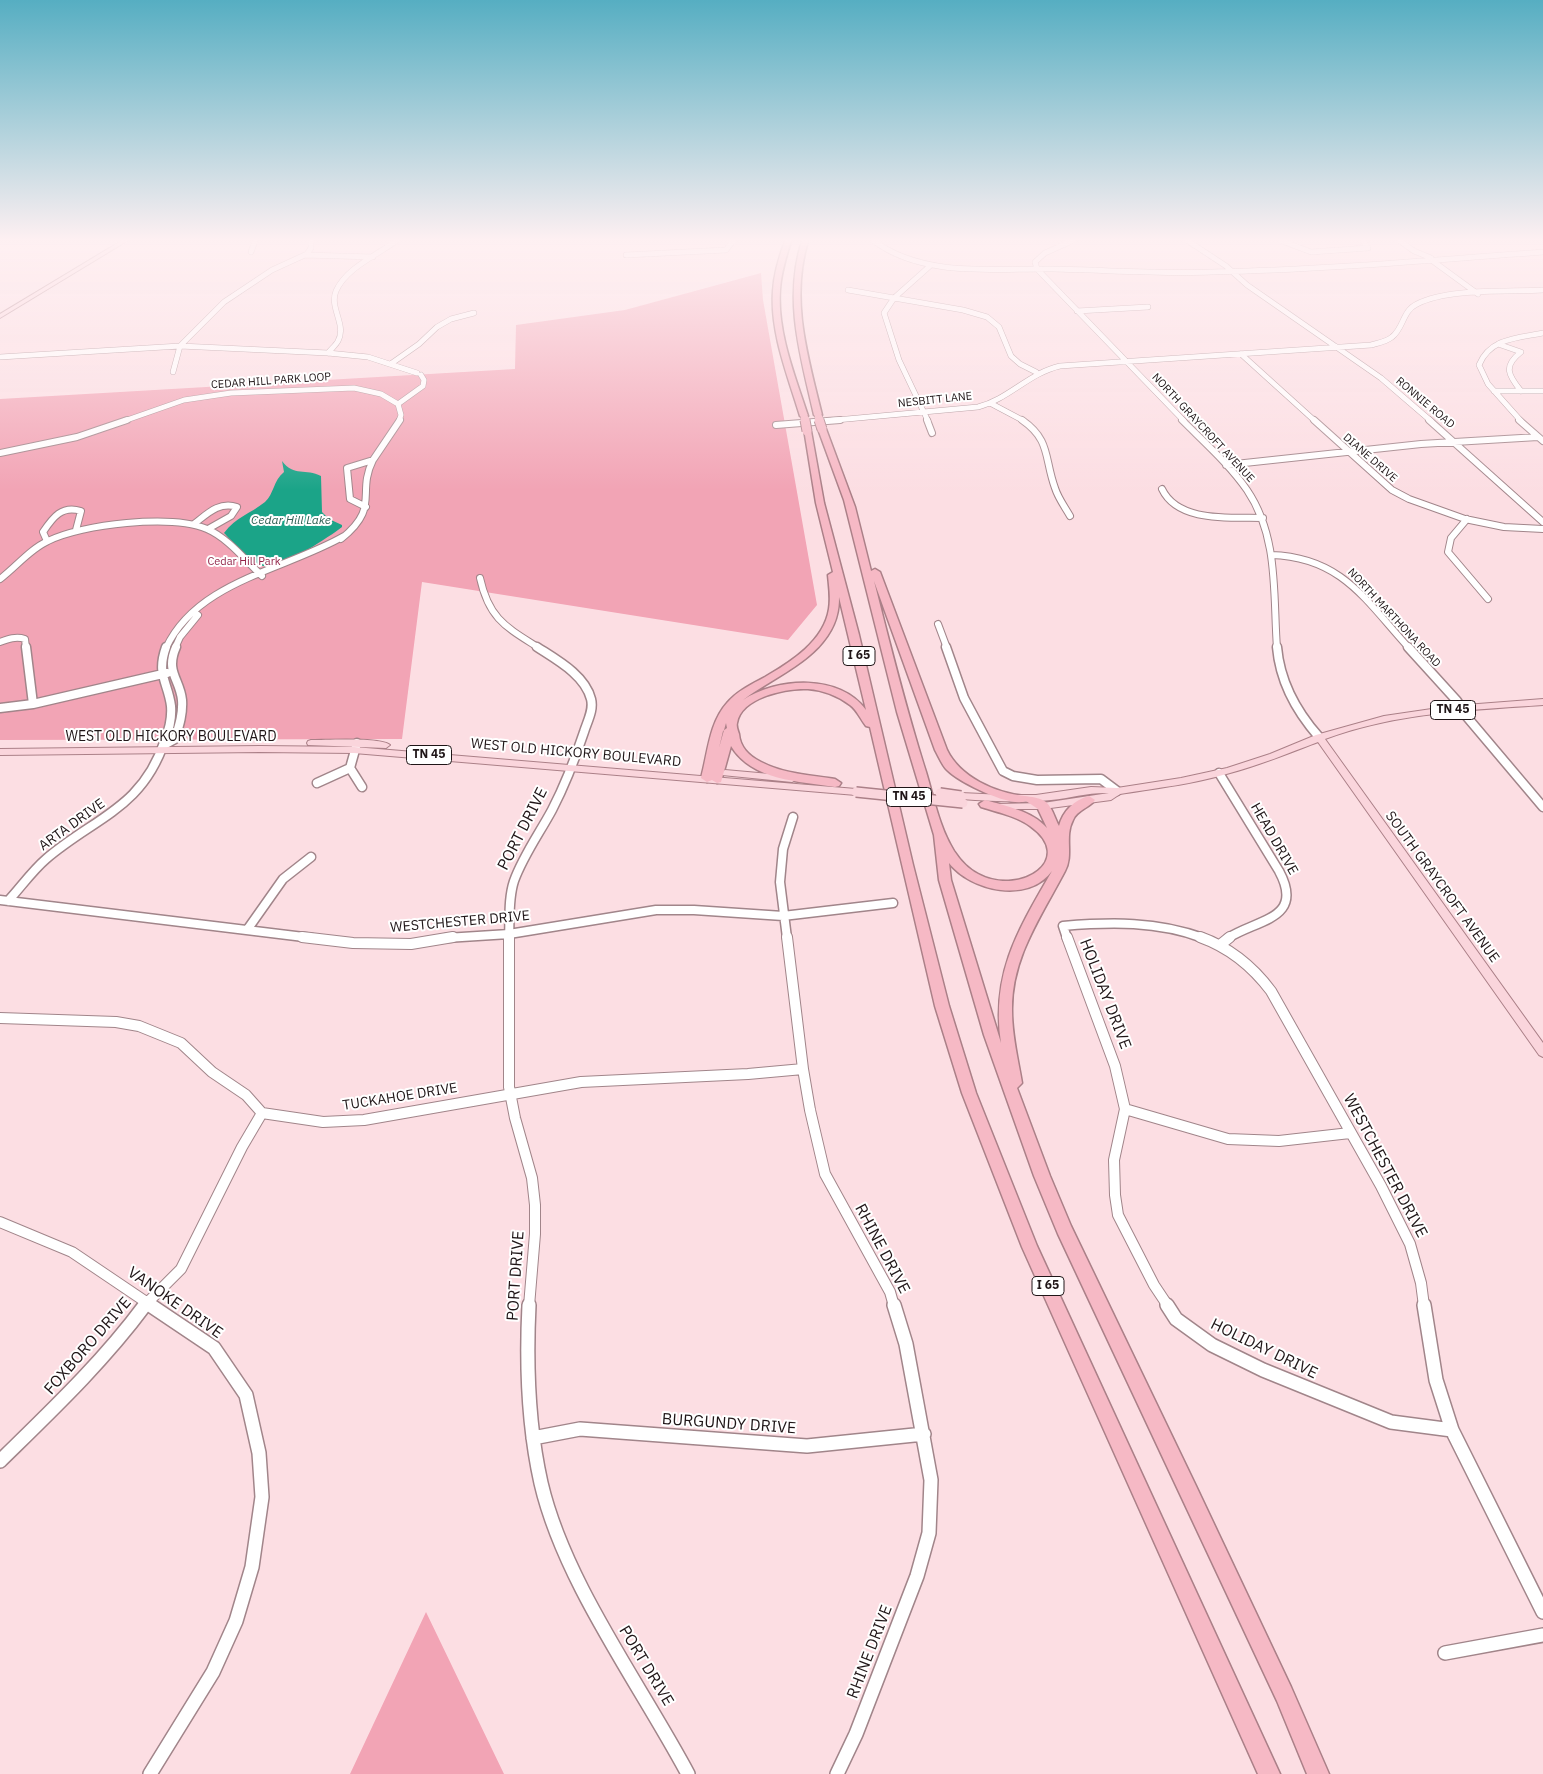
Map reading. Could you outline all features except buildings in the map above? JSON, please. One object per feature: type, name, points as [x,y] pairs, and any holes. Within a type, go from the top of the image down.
[{"type":"highway","name":"I 65","points":[[778,324],[804,416],[820,503],[942,1006],[969,1093],[1030,1247],[1269,1774]]},
{"type":"highway","name":"I 65","points":[[799,324],[818,415],[848,500],[911,742],[940,835],[945,880],[992,1036],[1042,1176],[1064,1229],[1284,1694],[1318,1774]]},
{"type":"highway","points":[[848,500],[941,750],[952,768],[989,791],[1025,799],[1043,806],[1062,844],[1064,856],[1060,869],[1018,944],[1011,962],[1007,987],[1004,1010],[1022,1117]]},
{"type":"highway","points":[[713,775],[721,721],[729,708],[740,697],[777,675],[805,655],[828,624],[835,600],[829,535]]},
{"type":"highway","points":[[713,775],[732,721],[741,706],[768,690],[801,685],[816,686],[836,692],[853,701],[867,718],[886,776]]},
{"type":"highway","points":[[732,721],[731,732],[735,744],[739,751],[753,763],[790,776],[835,783]]},
{"type":"highway","points":[[1062,844],[1067,817],[1078,805],[1089,800]]},
{"type":"highway","points":[[940,835],[953,860],[967,874],[978,879],[997,885],[1015,886],[1033,881],[1042,876],[1053,859],[1054,851],[1046,833],[1038,825],[1021,815],[985,804]]},
{"type":"main road","name":"WEST OLD HICKORY BOULEVARD","points":[[0,747],[356,747],[713,775],[962,799],[1025,799],[1106,789],[1117,791],[1219,773],[1259,761],[1319,737],[1363,723],[1462,709],[1543,702]]},
{"type":"main road","name":"SOUTH GRAYCROFT AVENUE","points":[[1319,737],[1543,1052]]},
{"type":"main road","name":"WEST OLD HICKORY BOULEVARD","points":[[0,752],[163,748]]},
{"type":"main road","name":"WEST OLD HICKORY BOULEVARD","points":[[713,775],[835,783],[856,788]]},
{"type":"main road","name":"WEST OLD HICKORY BOULEVARD","points":[[962,799],[985,804],[1043,806],[1111,796],[1117,791]]},
{"type":"street","points":[[173,372],[180,346],[202,324]]},
{"type":"street","points":[[328,353],[338,341],[340,324]]},
{"type":"street","points":[[392,363],[420,344],[441,324]]},
{"type":"street","points":[[886,324],[920,409],[925,413],[932,433]]},
{"type":"street","points":[[995,324],[999,327],[1011,356],[1020,364],[1036,372]]},
{"type":"street","name":"NORTH GRAYCROFT AVENUE","points":[[1090,324],[1247,488],[1263,518],[1271,555],[1277,645],[1281,671],[1298,711],[1319,737]]},
{"type":"street","name":"RONNIE ROAD","points":[[1303,324],[1381,378],[1543,522]]},
{"type":"street","name":"NESBITT LANE","points":[[776,425],[964,409],[990,403],[1036,372],[1060,366],[1371,345],[1390,340],[1398,333],[1402,324]]},
{"type":"street","points":[[1541,439],[1494,391],[1482,375],[1479,364],[1484,354],[1498,344],[1543,333]]},
{"type":"street","points":[[1529,335],[1543,341]]},
{"type":"street","points":[[1498,344],[1521,353],[1513,358],[1509,369],[1511,379],[1522,391]]},
{"type":"street","points":[[0,356],[180,346],[328,353],[368,357],[392,363],[419,374],[424,380],[423,386],[398,404],[400,412],[399,422],[373,460],[367,478],[366,506],[361,519],[344,536],[320,553],[260,575],[213,596],[186,619],[167,646],[162,661],[162,675],[171,707],[163,748]]},
{"type":"street","name":"DIANE DRIVE","points":[[1241,354],[1388,488],[1402,496],[1467,519],[1498,527],[1543,529]]},
{"type":"street","name":"CEDAR HILL PARK LOOP","points":[[0,453],[77,437],[184,400],[231,393],[354,388],[381,394],[398,404]]},
{"type":"street","points":[[1494,391],[1541,390]]},
{"type":"street","points":[[990,403],[1023,420],[1037,431],[1043,442],[1054,490],[1070,516]]},
{"type":"street","points":[[1226,465],[1454,441],[1541,439]]},
{"type":"street","points":[[366,506],[350,499],[347,468],[353,464],[373,460]]},
{"type":"street","points":[[1162,489],[1162,492],[1171,502],[1195,513],[1263,518]]},
{"type":"street","points":[[194,524],[218,506],[230,505],[236,507],[231,516],[208,530]]},
{"type":"street","points":[[47,541],[43,532],[54,515],[63,510],[75,509],[81,512],[76,530]]},
{"type":"street","points":[[1467,519],[1451,537],[1447,546],[1448,552],[1488,599]]},
{"type":"street","points":[[0,578],[47,541],[76,530],[152,523],[194,524],[208,530],[260,575]]},
{"type":"street","name":"NORTH MARTHONA ROAD","points":[[1271,555],[1309,560],[1328,566],[1342,576],[1444,687],[1472,724],[1543,807]]},
{"type":"street","points":[[0,570],[17,565]]},
{"type":"street","points":[[163,748],[175,739],[182,717],[182,698],[172,672],[173,654],[177,643],[193,620],[219,598],[260,575]]},
{"type":"street","points":[[480,578],[484,597],[497,618],[511,630],[559,662],[579,678],[587,689],[592,700],[591,711],[573,764]]},
{"type":"street","points":[[938,624],[964,698],[1003,771],[1008,775],[1026,780],[1079,778],[1105,780],[1117,791]]},
{"type":"street","points":[[0,642],[12,638],[21,637],[25,639],[33,704]]},
{"type":"street","points":[[0,708],[33,704],[172,672]]},
{"type":"street","points":[[356,747],[350,768],[362,787]]},
{"type":"street","name":"ARTA DRIVE","points":[[4,900],[46,859],[104,821],[140,788],[163,748]]},
{"type":"street","name":"PORT DRIVE","points":[[573,764],[511,890],[506,981],[510,1093],[534,1187],[537,1226],[529,1306],[528,1370],[533,1438],[540,1477],[556,1533],[591,1606],[625,1660],[688,1774]]},
{"type":"street","points":[[317,783],[350,768]]},
{"type":"street","name":"HEAD DRIVE","points":[[1219,773],[1270,855],[1285,883],[1288,896],[1282,909],[1276,915],[1236,933],[1220,945]]},
{"type":"street","name":"RHINE DRIVE","points":[[793,817],[783,849],[780,882],[782,916],[803,1069],[825,1174],[890,1292],[906,1344],[932,1480],[929,1533],[917,1576],[856,1734],[837,1774]]},
{"type":"street","points":[[247,930],[283,879],[311,857]]},
{"type":"street","name":"WESTCHESTER DRIVE","points":[[4,900],[373,944],[411,944],[457,936],[509,934],[656,910],[782,916],[893,903]]},
{"type":"street","name":"WESTCHESTER DRIVE","points":[[1086,924],[1146,923],[1170,926],[1192,933],[1220,945],[1252,968],[1271,991],[1381,1186],[1410,1244],[1422,1283],[1430,1350],[1436,1380],[1452,1430],[1543,1612]]},
{"type":"street","name":"HOLIDAY DRIVE","points":[[1086,924],[1063,926],[1115,1066],[1125,1109],[1114,1160],[1115,1195],[1118,1215],[1154,1285],[1176,1319],[1212,1345],[1263,1370],[1337,1401],[1391,1422],[1452,1430]]},
{"type":"street","points":[[0,1018],[116,1022],[139,1026],[181,1043],[212,1072],[246,1095],[262,1113]]},
{"type":"street","name":"TUCKAHOE DRIVE","points":[[262,1113],[323,1122],[364,1120],[510,1093],[582,1082],[748,1074],[803,1069]]},
{"type":"street","points":[[1125,1109],[1228,1139],[1279,1141],[1350,1132]]},
{"type":"street","name":"FOXBORO DRIVE","points":[[0,1462],[82,1381],[119,1340],[147,1302],[181,1269],[242,1147],[262,1113]]},
{"type":"street","name":"VANOKE DRIVE","points":[[0,1222],[72,1252],[214,1348],[246,1395],[255,1430],[262,1497],[252,1568],[236,1621],[213,1672],[150,1774]]},
{"type":"street","name":"BURGUNDY DRIVE","points":[[533,1438],[580,1429],[807,1446],[924,1434]]},
{"type":"street","points":[[1445,1653],[1543,1635]]},
{"type":"green space","name":"Cedar Hill Park","points":[[767,324],[817,605],[788,640],[422,582],[402,739],[0,740],[0,399],[515,369],[516,325]]},
{"type":"green space","points":[[426,1612],[504,1774],[350,1774]]},
{"type":"water","name":"Cedar Hill Lake","points":[[282,461],[296,471],[321,476],[322,512],[329,519],[342,525],[342,527],[316,545],[292,558],[271,566],[263,566],[248,557],[224,533],[233,523],[268,499],[278,479],[284,472]]}]
